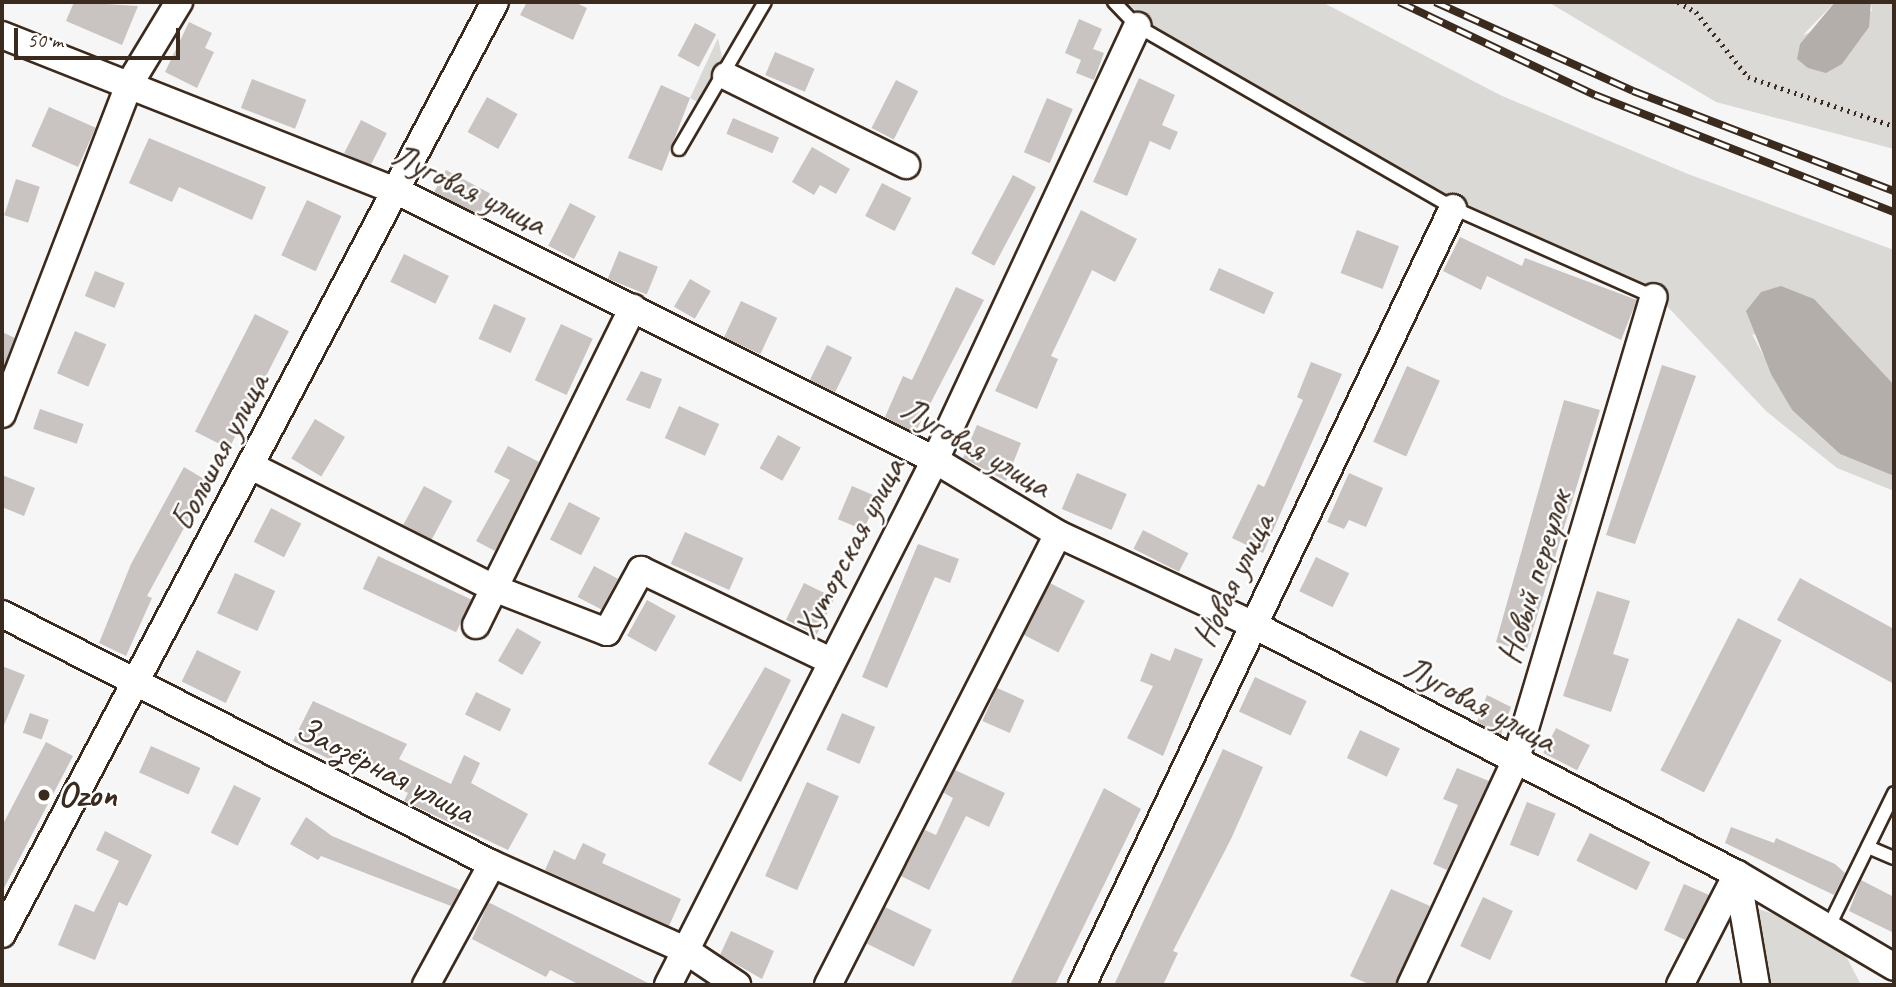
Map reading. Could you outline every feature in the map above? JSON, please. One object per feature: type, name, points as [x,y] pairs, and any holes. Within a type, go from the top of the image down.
[{"type":"street","points":[[2,414],[130,83],[179,2]]},
{"type":"street","name":"Большая улица","points":[[2,934],[399,192],[495,2]]},
{"type":"street","name":"Хуторская улица","points":[[667,985],[829,660],[935,460],[1137,26]]},
{"type":"street","name":"Луговая улица","points":[[2,35],[130,83],[399,192],[935,460],[1058,534],[1250,623],[1515,762],[1737,874],[1894,967]]},
{"type":"street","points":[[726,76],[906,165]]},
{"type":"street","name":"Новая улица","points":[[1082,985],[1250,623],[1453,208]]},
{"type":"street","name":"Новый переулок","points":[[1411,985],[1515,762],[1654,298]]},
{"type":"street","points":[[476,625],[633,308]]},
{"type":"street","points":[[251,466],[496,589],[607,632],[641,570],[829,660]]},
{"type":"street","points":[[828,985],[1058,534]]},
{"type":"street","name":"Заозёрная улица","points":[[2,614],[492,864],[685,950],[737,985]]},
{"type":"street","points":[[426,985],[492,864]]},
{"type":"street","points":[[1680,985],[1737,874]]},
{"type":"street","points":[[1737,874],[1756,985]]},
{"type":"lane","points":[[680,149],[726,76],[765,2]]},
{"type":"lane","points":[[1114,2],[1137,26],[1453,208],[1654,298]]},
{"type":"lane","points":[[1828,928],[1894,793]]},
{"type":"lane","points":[[1868,847],[1894,858]]},
{"type":"path","points":[[1678,2],[1696,12],[1748,78],[1894,126]]},
{"type":"shaded area","points":[[1127,2],[1322,2],[1500,95],[1688,174],[1894,250],[1894,385],[1883,376],[1752,334],[1792,410],[1840,454],[1894,476],[1894,491],[1837,468],[1766,411],[1665,304],[1662,293],[1461,203],[1153,28]]},
{"type":"shaded area","points":[[1548,2],[1835,2],[1803,35],[1872,11],[1871,2],[1894,2],[1894,149],[1716,102]]},
{"type":"shaded area","points":[[1835,2],[1871,2],[1869,27],[1842,64],[1826,73],[1808,68],[1797,59],[1800,44]]},
{"type":"shaded area","points":[[718,38],[726,76],[707,107],[690,98]]},
{"type":"shaded area","points":[[1781,286],[1814,299],[1894,385],[1894,476],[1840,454],[1792,410],[1771,374],[1746,311],[1761,292]]},
{"type":"shaded area","points":[[1749,906],[1798,922],[1845,954],[1861,985],[1765,985]]},
{"type":"building","points":[[74,2],[138,6],[122,45],[66,21]]},
{"type":"building","points":[[527,2],[574,2],[587,8],[573,40],[520,15]]},
{"type":"building","points":[[1079,19],[1102,29],[1093,49],[1104,53],[1094,80],[1076,73],[1081,60],[1065,53]]},
{"type":"building","points":[[189,22],[212,33],[205,48],[214,52],[197,88],[165,72]]},
{"type":"building","points":[[695,23],[716,34],[699,67],[678,56]]},
{"type":"building","points":[[775,52],[815,69],[805,92],[765,75]]},
{"type":"building","points":[[1139,78],[1175,95],[1162,125],[1178,132],[1170,150],[1150,141],[1127,196],[1093,182]]},
{"type":"building","points":[[252,79],[306,100],[295,129],[241,108]]},
{"type":"building","points":[[896,80],[918,91],[894,139],[871,128]]},
{"type":"building","points":[[661,85],[690,98],[662,171],[628,158]]},
{"type":"building","points":[[487,97],[518,114],[498,149],[468,132]]},
{"type":"building","points":[[1047,98],[1073,109],[1050,163],[1024,152]]},
{"type":"building","points":[[49,107],[96,128],[78,167],[32,146]]},
{"type":"building","points":[[733,118],[779,138],[772,153],[726,134]]},
{"type":"building","points":[[361,120],[387,133],[370,166],[344,153]]},
{"type":"building","points":[[149,138],[266,187],[252,220],[179,187],[172,202],[129,183]]},
{"type":"building","points":[[812,147],[850,169],[836,194],[820,185],[814,195],[792,182]]},
{"type":"building","points":[[446,170],[490,193],[478,216],[434,192]]},
{"type":"building","points":[[1013,175],[1036,187],[994,266],[971,254]]},
{"type":"building","points":[[16,179],[40,187],[28,223],[4,215]]},
{"type":"building","points":[[882,183],[911,198],[895,231],[865,216]]},
{"type":"building","points":[[307,200],[341,216],[316,271],[281,255]]},
{"type":"building","points":[[570,203],[596,216],[574,259],[548,246]]},
{"type":"building","points":[[1081,210],[1137,239],[1115,282],[1092,270],[1051,356],[1058,359],[1037,409],[995,391]]},
{"type":"building","points":[[1357,230],[1399,246],[1383,289],[1341,273]]},
{"type":"building","points":[[1460,237],[1522,266],[1525,258],[1637,300],[1621,340],[1487,276],[1481,290],[1443,271]]},
{"type":"building","points":[[619,251],[658,267],[647,295],[608,279]]},
{"type":"building","points":[[404,254],[449,276],[435,304],[390,282]]},
{"type":"building","points":[[1219,268],[1274,292],[1264,314],[1209,290]]},
{"type":"building","points":[[95,271],[125,283],[115,308],[85,296]]},
{"type":"building","points":[[690,279],[711,291],[695,319],[674,307]]},
{"type":"building","points":[[956,287],[984,300],[915,433],[885,417],[903,376],[912,380]]},
{"type":"building","points":[[741,301],[777,318],[760,354],[724,337]]},
{"type":"building","points":[[494,304],[526,318],[511,353],[479,339]]},
{"type":"building","points":[[255,314],[289,331],[229,449],[195,432]]},
{"type":"building","points":[[561,324],[593,339],[567,395],[535,380]]},
{"type":"building","points":[[75,331],[106,344],[88,387],[57,373]]},
{"type":"building","points":[[2,332],[15,338],[2,371]]},
{"type":"building","points":[[827,345],[852,357],[835,392],[810,380]]},
{"type":"building","points":[[1311,362],[1342,374],[1263,553],[1232,538],[1258,484],[1264,487],[1303,400],[1297,397]]},
{"type":"building","points":[[1662,365],[1696,376],[1635,544],[1606,535]]},
{"type":"building","points":[[1407,366],[1440,381],[1406,456],[1373,442]]},
{"type":"building","points":[[641,371],[662,379],[650,409],[626,400]]},
{"type":"building","points":[[1564,400],[1600,410],[1526,652],[1496,642]]},
{"type":"building","points":[[679,406],[719,424],[705,456],[665,438]]},
{"type":"building","points":[[40,409],[83,424],[77,444],[33,429]]},
{"type":"building","points":[[315,419],[345,437],[321,476],[291,458]]},
{"type":"building","points":[[977,425],[1021,443],[1006,481],[963,458]]},
{"type":"building","points":[[778,435],[801,448],[782,481],[760,468]]},
{"type":"building","points":[[508,446],[539,462],[495,551],[476,541],[510,480],[494,472]]},
{"type":"building","points":[[184,467],[209,482],[147,596],[152,598],[126,656],[99,643],[131,564]]},
{"type":"building","points":[[1077,473],[1127,494],[1111,530],[1062,509]]},
{"type":"building","points":[[1349,473],[1383,488],[1366,527],[1349,520],[1344,529],[1327,522]]},
{"type":"building","points":[[2,475],[35,488],[24,516],[2,507]]},
{"type":"building","points":[[424,486],[452,501],[432,540],[403,525]]},
{"type":"building","points":[[852,486],[878,497],[864,530],[838,519]]},
{"type":"building","points":[[569,502],[600,518],[581,555],[550,539]]},
{"type":"building","points":[[271,508],[301,523],[284,557],[254,542]]},
{"type":"building","points":[[1143,530],[1188,553],[1179,572],[1133,549]]},
{"type":"building","points":[[685,532],[743,558],[729,590],[671,564]]},
{"type":"building","points":[[918,544],[959,559],[950,583],[935,577],[887,688],[862,677]]},
{"type":"building","points":[[378,556],[471,600],[456,632],[363,589]]},
{"type":"building","points":[[1316,557],[1349,573],[1333,607],[1299,591]]},
{"type":"building","points":[[594,566],[618,579],[601,610],[578,597]]},
{"type":"building","points":[[235,573],[275,591],[257,631],[217,613]]},
{"type":"building","points":[[1800,578],[1894,629],[1894,684],[1777,620]]},
{"type":"building","points":[[804,583],[835,598],[817,635],[786,620]]},
{"type":"building","points":[[1050,583],[1085,601],[1058,652],[1024,635]]},
{"type":"building","points":[[1597,591],[1630,601],[1613,654],[1629,659],[1611,712],[1563,696]]},
{"type":"building","points":[[647,600],[676,616],[656,652],[627,636]]},
{"type":"building","points":[[1738,618],[1782,640],[1704,793],[1660,770]]},
{"type":"building","points":[[517,628],[541,642],[522,675],[498,661]]},
{"type":"building","points":[[1175,648],[1203,659],[1163,756],[1127,738],[1153,686],[1140,681],[1151,653],[1170,661]]},
{"type":"building","points":[[197,650],[241,671],[226,703],[182,681]]},
{"type":"building","points":[[2,666],[25,675],[2,730]]},
{"type":"building","points":[[765,667],[791,680],[741,782],[708,764]]},
{"type":"building","points":[[1255,677],[1307,701],[1291,736],[1239,711]]},
{"type":"building","points":[[997,688],[1024,700],[1010,733],[982,721]]},
{"type":"building","points":[[476,692],[511,709],[500,732],[465,714]]},
{"type":"building","points":[[1487,695],[1511,707],[1501,735],[1477,722]]},
{"type":"building","points":[[313,701],[407,744],[399,759],[451,784],[464,755],[480,763],[471,783],[528,814],[508,850],[404,801],[408,793],[334,753],[331,760],[293,741]]},
{"type":"building","points":[[30,713],[49,720],[42,740],[23,733]]},
{"type":"building","points":[[842,713],[875,727],[860,764],[826,750]]},
{"type":"building","points":[[1556,728],[1590,745],[1577,770],[1543,753]]},
{"type":"building","points":[[1360,730],[1400,749],[1387,777],[1347,758]]},
{"type":"building","points":[[46,742],[73,756],[2,892],[2,826]]},
{"type":"building","points":[[151,746],[200,768],[189,794],[139,772]]},
{"type":"building","points":[[1223,749],[1263,767],[1231,839],[1173,951],[1178,953],[1163,985],[1114,985]]},
{"type":"building","points":[[1457,768],[1489,781],[1447,870],[1433,864],[1458,805],[1443,799]]},
{"type":"building","points":[[955,770],[1005,793],[989,827],[966,816],[929,890],[901,876],[925,830],[936,835],[953,798],[944,793]]},
{"type":"building","points":[[807,782],[839,796],[797,890],[765,876]]},
{"type":"building","points":[[234,785],[261,798],[238,846],[211,833]]},
{"type":"building","points":[[1104,788],[1141,809],[1055,985],[1010,985]]},
{"type":"building","points":[[1527,802],[1556,814],[1539,856],[1510,845]]},
{"type":"building","points":[[306,817],[332,836],[460,890],[451,906],[321,856],[318,860],[290,844]]},
{"type":"building","points":[[1731,827],[1774,843],[1776,838],[1835,864],[1845,873],[1834,895],[1725,843]]},
{"type":"building","points":[[105,831],[152,855],[127,906],[119,902],[95,960],[58,945],[75,904],[94,912],[119,861],[96,850]]},
{"type":"building","points":[[1590,833],[1650,862],[1637,890],[1576,861]]},
{"type":"building","points":[[583,843],[606,854],[602,863],[681,899],[669,926],[545,870],[554,850],[575,860]]},
{"type":"building","points":[[1861,880],[1894,897],[1894,933],[1849,911]]},
{"type":"building","points":[[1684,884],[1709,895],[1685,940],[1664,930]]},
{"type":"building","points":[[1391,889],[1430,906],[1395,985],[1371,985],[1350,976]]},
{"type":"building","points":[[1483,897],[1513,911],[1490,960],[1460,946]]},
{"type":"building","points":[[488,904],[652,985],[580,985],[550,970],[546,977],[472,939]]},
{"type":"building","points":[[885,907],[932,930],[914,967],[867,944]]},
{"type":"building","points":[[731,931],[774,951],[762,979],[720,955]]},
{"type":"railway","points":[[1399,2],[1595,95],[1894,212]]},
{"type":"railway","points":[[1435,2],[1633,91],[1894,191]]},
{"type":"place","name":"Ozon","points":[[44,795]]}]
